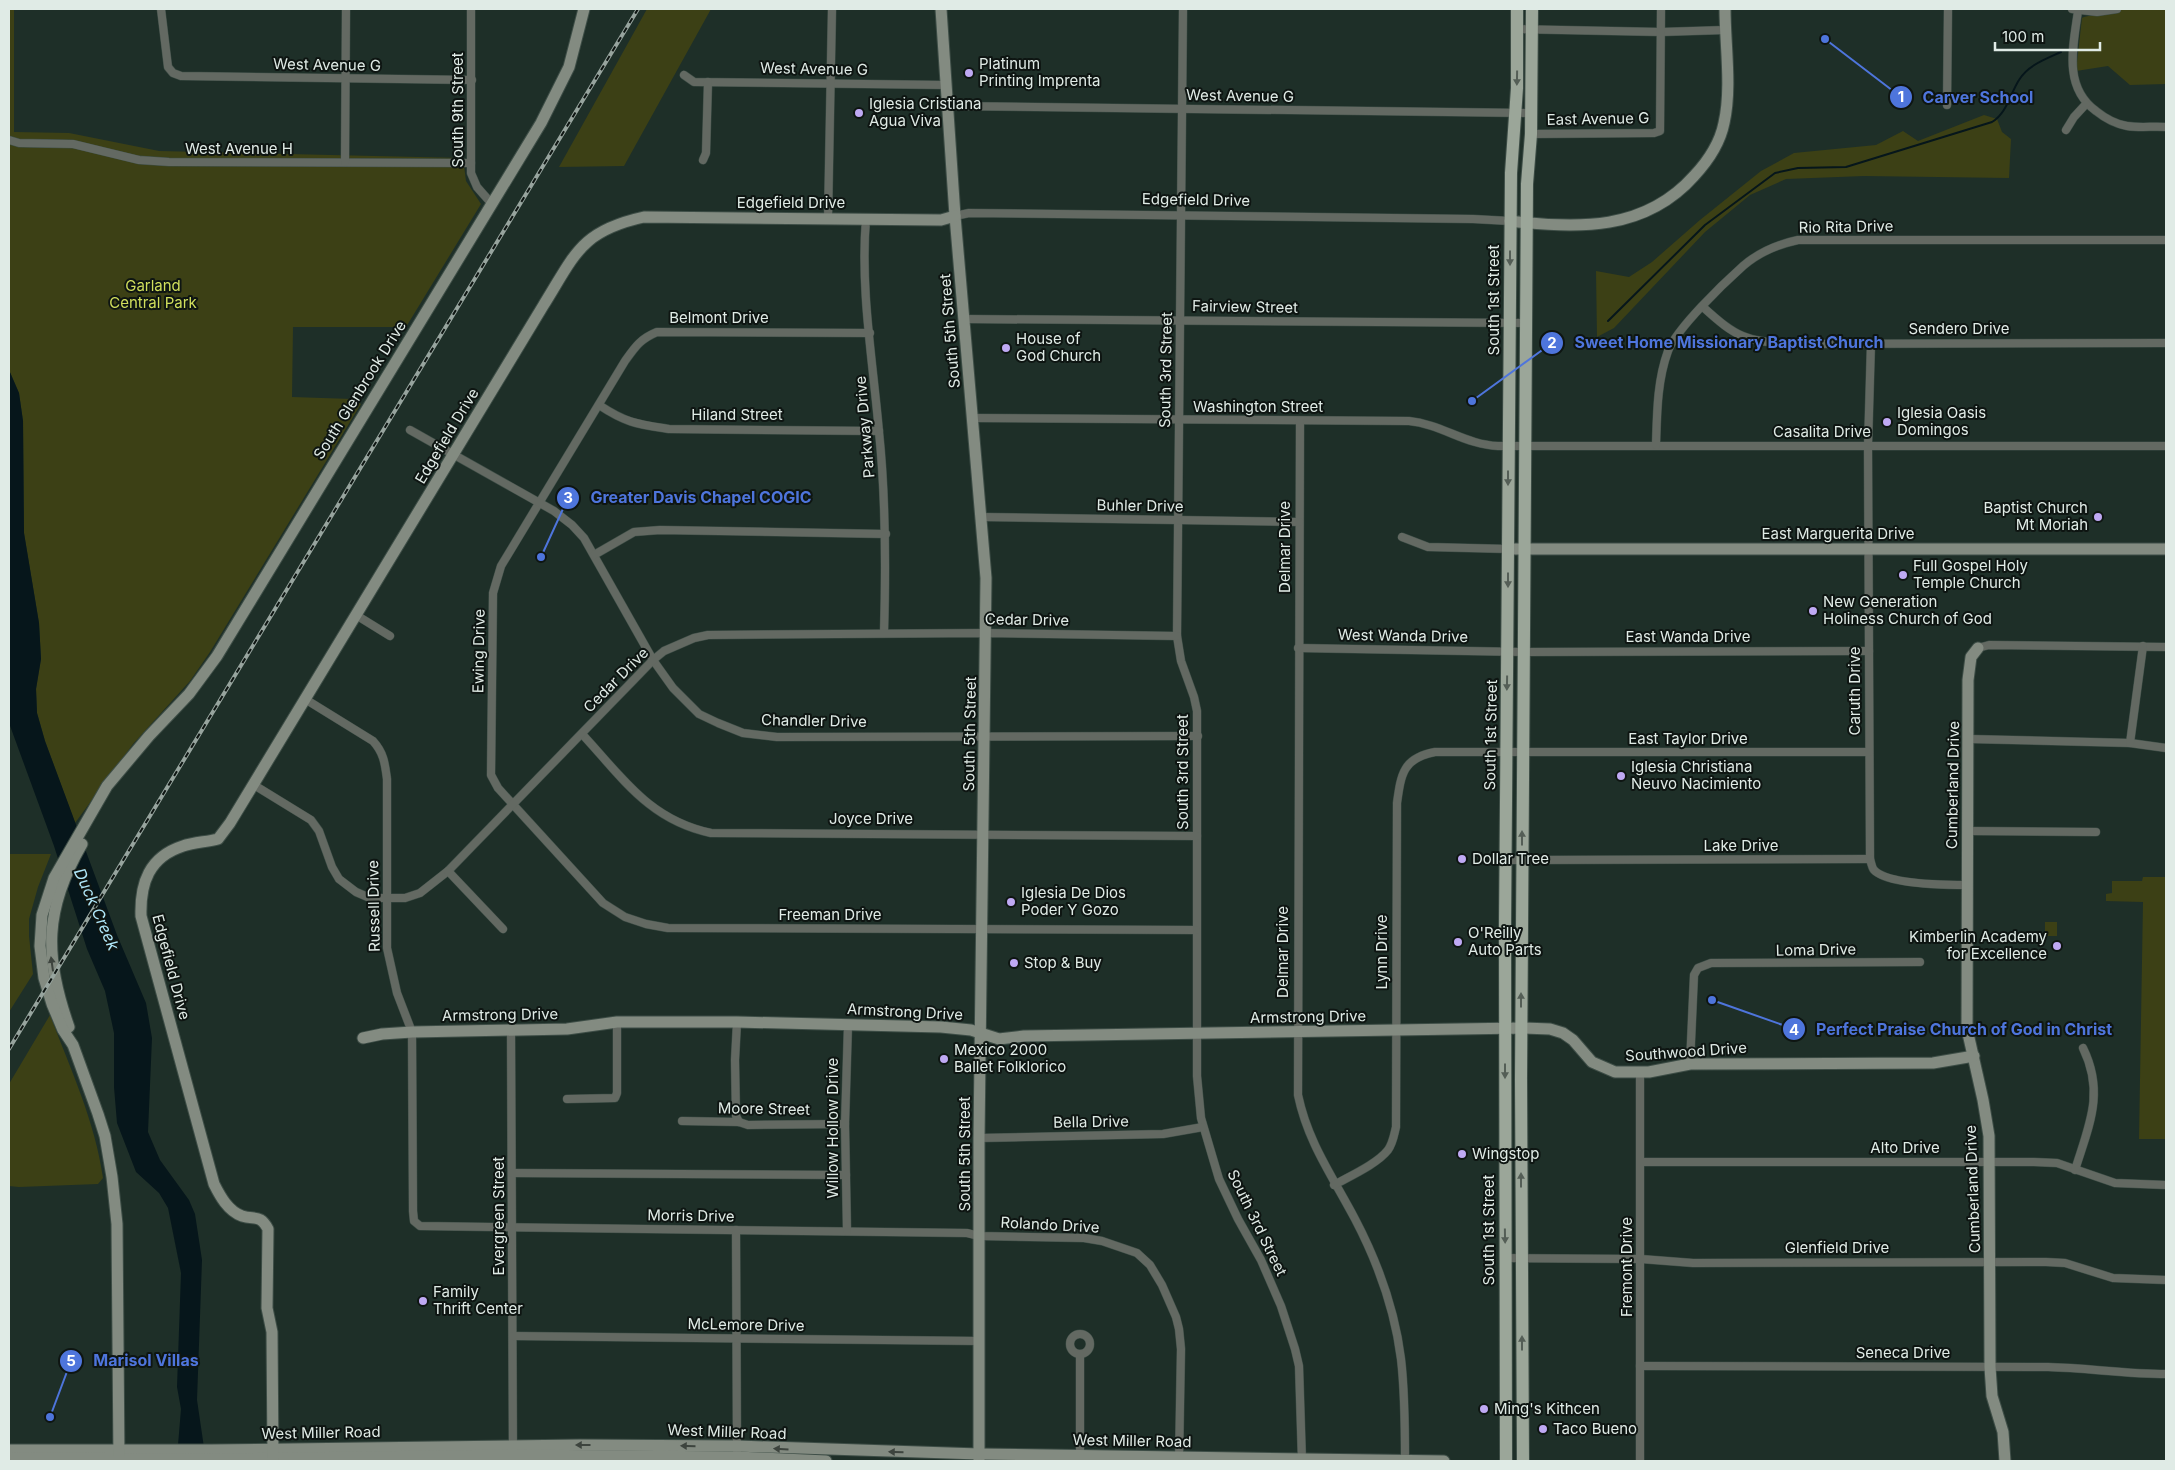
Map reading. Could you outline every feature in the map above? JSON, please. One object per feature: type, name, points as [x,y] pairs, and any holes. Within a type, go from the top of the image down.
[{"type":"main road","name":"South 1st Street","points":[[1506,1461],[1505,1142],[1508,446],[1511,173],[1515,113],[1517,9]]},
{"type":"main road","name":"South 1st Street","points":[[1522,1461],[1522,753],[1526,223],[1531,134],[1532,9]]},
{"type":"main road","points":[[1505,1142],[1521,1142]]},
{"type":"main road","points":[[1506,1375],[1522,1375]]},
{"type":"street","name":"West Avenue G","points":[[161,9],[168,68],[173,73],[181,76],[472,80]]},
{"type":"street","points":[[345,162],[346,9]]},
{"type":"street","name":"South 9th Street","points":[[471,9],[471,163],[473,179],[477,187],[492,204]]},
{"type":"street","name":"South Glenbrook Drive","points":[[72,1045],[70,1028],[56,986],[51,955],[52,924],[56,901],[66,872],[107,786],[149,736],[189,694],[217,656],[492,204],[557,93],[575,50],[584,9]]},
{"type":"street","points":[[828,218],[832,9]]},
{"type":"street","name":"South 5th Street","points":[[942,9],[955,216],[986,578],[979,1138],[979,1458]]},
{"type":"street","name":"South 3rd Street","points":[[1183,9],[1177,636],[1181,661],[1196,704],[1198,736],[1197,1076],[1201,1118],[1219,1178],[1238,1219],[1261,1260],[1281,1306],[1300,1366],[1302,1460]]},
{"type":"street","points":[[1661,9],[1661,32]]},
{"type":"street","points":[[1510,222],[1582,225],[1614,222],[1637,216],[1662,204],[1686,185],[1709,157],[1724,125],[1727,106],[1724,9]]},
{"type":"street","points":[[1947,105],[1948,9]]},
{"type":"street","points":[[2117,9],[2097,12],[2075,10],[2073,72],[2076,88],[2086,104],[2106,119],[2117,124],[2166,127]]},
{"type":"street","points":[[1517,29],[1661,32],[1725,30]]},
{"type":"street","name":"East Avenue G","points":[[1531,134],[1654,133],[1660,131],[1661,32]]},
{"type":"street","name":"West Avenue G","points":[[684,75],[694,82],[946,85]]},
{"type":"street","points":[[703,160],[706,153],[708,82]]},
{"type":"street","points":[[2066,130],[2074,117],[2086,104]]},
{"type":"street","name":"West Avenue G","points":[[948,106],[1531,113]]},
{"type":"street","name":"West Avenue H","points":[[9,140],[19,143],[73,144],[139,160],[169,162],[471,163]]},
{"type":"street","name":"Edgefield Drive","points":[[272,1453],[272,1341],[271,1320],[267,1308],[268,1229],[264,1221],[256,1217],[242,1216],[231,1210],[219,1195],[214,1184],[140,916],[142,893],[151,868],[163,855],[184,845],[218,839],[254,785],[579,250],[597,233],[621,222],[644,218],[940,220],[969,213],[1473,219],[1510,222]]},
{"type":"street","name":"Parkway Drive","points":[[866,219],[864,242],[886,534],[884,633]]},
{"type":"street","name":"Rio Rita Drive","points":[[1656,445],[1661,373],[1668,350],[1678,332],[1744,265],[1783,243],[1798,240],[2166,240]]},
{"type":"street","name":"Sendero Drive","points":[[1703,307],[1730,330],[1742,337],[1758,342],[2166,343]]},
{"type":"street","name":"Fairview Street","points":[[964,319],[1525,323]]},
{"type":"street","name":"Belmont Drive","points":[[539,502],[625,361],[644,337],[657,332],[870,333]]},
{"type":"street","name":"Caruth Drive","points":[[1870,859],[1868,446],[1871,343]]},
{"type":"street","name":"Hiland Street","points":[[599,405],[620,419],[641,425],[669,429],[879,431]]},
{"type":"street","name":"Washington Street","points":[[972,418],[1421,422],[1474,443],[1508,446]]},
{"type":"street","name":"Delmar Drive","points":[[1300,421],[1296,1032],[1298,1096],[1307,1132],[1334,1185],[1355,1219],[1378,1272],[1387,1300],[1401,1357],[1405,1402],[1405,1461]]},
{"type":"street","name":"Chandler Drive","points":[[410,430],[539,502],[572,524],[584,538],[653,660],[673,688],[699,714],[743,733],[777,737],[1198,736]]},
{"type":"street","name":"Casalita Drive","points":[[1508,446],[2166,446]]},
{"type":"street","name":"Ewing Drive","points":[[513,804],[498,788],[491,775],[494,593],[502,566],[539,502]]},
{"type":"street","name":"Buhler Drive","points":[[981,517],[1299,522]]},
{"type":"street","points":[[594,555],[634,532],[660,530],[886,534]]},
{"type":"street","points":[[1402,537],[1428,547],[1509,549]]},
{"type":"street","name":"East Marguerita Drive","points":[[1509,549],[2166,549]]},
{"type":"street","points":[[356,615],[390,636]]},
{"type":"street","name":"Cedar Drive","points":[[254,785],[311,820],[319,831],[332,867],[339,879],[356,892],[370,898],[405,898],[420,893],[448,871],[653,660],[664,651],[694,638],[708,636],[884,633],[1177,636]]},
{"type":"street","points":[[1978,648],[1998,645],[2166,647]]},
{"type":"street","points":[[2130,742],[2143,646]]},
{"type":"street","name":"West Wanda Drive","points":[[1298,648],[1508,651]]},
{"type":"street","name":"Cumberland Drive","points":[[1978,648],[1971,657],[1968,680],[1967,1029],[1989,1136],[1990,1367],[1992,1396],[2003,1432],[2006,1461]]},
{"type":"street","name":"East Wanda Drive","points":[[1508,651],[1869,651]]},
{"type":"street","name":"Russell Drive","points":[[305,699],[373,741],[381,749],[387,779],[387,948],[392,975],[412,1032],[413,1211]]},
{"type":"street","name":"Joyce Drive","points":[[582,734],[646,803],[672,821],[711,833],[984,833],[1197,836]]},
{"type":"street","points":[[1969,738],[2130,742],[2166,748]]},
{"type":"street","name":"East Taylor Drive","points":[[1400,779],[1406,767],[1414,759],[1423,754],[1435,752],[1869,752]]},
{"type":"street","name":"Lynn Drive","points":[[1334,1185],[1379,1158],[1388,1150],[1393,1142],[1396,1128],[1397,803],[1400,779]]},
{"type":"street","name":"Freeman Drive","points":[[513,804],[603,903],[625,917],[646,924],[668,928],[1196,930]]},
{"type":"street","name":"South Glenbrook Drive","points":[[97,810],[63,861],[50,888],[42,915],[40,946],[42,964],[52,1004],[63,1030],[72,1045],[105,1136],[116,1200],[119,1457]]},
{"type":"street","points":[[1968,831],[2096,832]]},
{"type":"street","points":[[1870,859],[1874,870],[1882,875],[1927,884],[1967,885]]},
{"type":"street","name":"Lake Drive","points":[[1506,860],[1870,859]]},
{"type":"street","points":[[448,871],[503,928]]},
{"type":"street","name":"Loma Drive","points":[[1690,1064],[1694,975],[1698,968],[1711,963],[1920,962]]},
{"type":"street","points":[[567,1099],[615,1098],[618,1093],[617,1022]]},
{"type":"street","name":"Armstrong Drive","points":[[363,1038],[382,1034],[412,1032],[567,1029],[617,1022],[737,1022],[941,1027],[971,1030],[999,1038],[1506,1028]]},
{"type":"street","points":[[737,1022],[735,1060],[736,1116],[739,1122]]},
{"type":"street","name":"Willow Hollow Drive","points":[[847,1232],[845,1124],[848,1025]]},
{"type":"street","name":"Southwood Drive","points":[[1506,1028],[1557,1030],[1573,1040],[1596,1065],[1615,1072],[1640,1072],[1690,1064],[1933,1063],[1955,1061],[1974,1056]]},
{"type":"street","name":"Evergreen Street","points":[[511,1030],[513,1453]]},
{"type":"street","points":[[2075,1170],[2094,1106],[2091,1065],[2083,1048]]},
{"type":"street","name":"Fremont Drive","points":[[1640,1072],[1640,1461]]},
{"type":"street","name":"Moore Street","points":[[682,1121],[739,1122],[748,1125],[845,1124]]},
{"type":"street","name":"Bella Drive","points":[[979,1138],[1164,1134],[1204,1127]]},
{"type":"street","name":"Alto Drive","points":[[1641,1162],[2057,1163],[2114,1183],[2166,1185]]},
{"type":"street","points":[[512,1174],[846,1175]]},
{"type":"street","name":"Morris Drive","points":[[413,1211],[414,1221],[420,1226],[967,1233],[979,1236]]},
{"type":"street","points":[[736,1230],[737,1452]]},
{"type":"street","name":"Rolando Drive","points":[[979,1236],[1102,1240],[1137,1253],[1150,1265],[1162,1285],[1176,1317],[1179,1329],[1181,1348],[1179,1459]]},
{"type":"street","name":"Glenfield Drive","points":[[1506,1258],[1641,1259],[1693,1263],[2065,1263],[2113,1278],[2166,1280]]},
{"type":"street","name":"McLemore Drive","points":[[513,1336],[980,1341]]},
{"type":"street","points":[[1080,1354],[1080,1458]]},
{"type":"street","name":"Seneca Drive","points":[[1640,1366],[2076,1368],[2128,1374],[2166,1374]]},
{"type":"street","name":"West Miller Road","points":[[9,1450],[119,1457]]},
{"type":"street","name":"West Miller Road","points":[[513,1453],[578,1459],[737,1452]]},
{"type":"street","name":"West Miller Road","points":[[9,1458],[272,1453],[737,1452],[761,1456],[826,1461]]},
{"type":"street","name":"West Miller Road","points":[[761,1456],[1444,1461]]},
{"type":"green space","name":"Garland Central Park","points":[[9,9],[14,9],[14,132],[69,133],[159,151],[463,158],[466,181],[481,204],[406,327],[293,327],[292,397],[352,399],[361,404],[210,652],[190,681],[133,744],[75,823],[45,741],[37,713],[36,689],[41,659],[39,623],[24,533],[23,421],[19,393],[9,370]]},
{"type":"green space","points":[[647,9],[711,9],[624,166],[559,167]]},
{"type":"green space","points":[[2124,9],[2166,9],[2166,84],[2130,85],[2108,66],[2076,71],[2082,18]]},
{"type":"green space","points":[[1984,115],[1997,119],[2002,132],[2011,139],[2009,178],[1864,176],[1786,179],[1750,195],[1705,232],[1614,328],[1597,337],[1596,271],[1629,277],[1652,262],[1761,171],[1794,153],[1876,145],[1903,131],[1918,141]]},
{"type":"green space","points":[[9,854],[51,854],[38,887],[29,919],[33,974],[9,1012]]},
{"type":"green space","points":[[2143,877],[2166,877],[2166,1139],[2139,1139],[2143,902],[2106,901],[2106,894],[2112,893],[2112,881],[2142,881]]},
{"type":"green space","points":[[2045,922],[2057,922],[2057,936],[2045,936]]},
{"type":"green space","points":[[50,1015],[88,1115],[103,1178],[98,1184],[9,1186],[9,1084]]},
{"type":"water","name":"Duck Creek","points":[[9,370],[19,393],[23,421],[24,533],[39,623],[41,659],[36,689],[37,713],[45,741],[117,935],[146,1003],[152,1038],[148,1132],[160,1160],[189,1200],[195,1214],[202,1260],[197,1400],[206,1461],[178,1445],[181,1409],[177,1387],[181,1273],[168,1208],[159,1193],[136,1172],[117,1123],[114,1087],[114,1033],[105,991],[87,949],[54,846],[9,723]]},
{"type":"waterway","points":[[1608,321],[1705,225],[1775,173],[1798,168],[1846,167],[1992,122],[2001,114],[2016,85],[2027,70],[2061,52]]},
{"type":"railway","points":[[9,1049],[638,9]]},
{"type":"place","name":"Carver School","points":[[1825,39]]},
{"type":"place","name":"Platinum Printing Imprenta","points":[[969,73]]},
{"type":"place","name":"Iglesia Cristiana Agua Viva","points":[[859,113]]},
{"type":"place","name":"House of God Church","points":[[1006,348]]},
{"type":"place","name":"Sweet Home Missionary Baptist Church","points":[[1472,401]]},
{"type":"place","name":"Iglesia Oasis Domingos","points":[[1887,422]]},
{"type":"place","name":"Baptist Church Mt Moriah","points":[[2098,517]]},
{"type":"place","name":"Greater Davis Chapel COGIC","points":[[541,557]]},
{"type":"place","name":"Full Gospel Holy Temple Church","points":[[1903,575]]},
{"type":"place","name":"New Generation Holiness Church of God","points":[[1813,611]]},
{"type":"place","name":"Iglesia Christiana Neuvo Nacimiento","points":[[1621,776]]},
{"type":"place","name":"Dollar Tree","points":[[1462,859]]},
{"type":"place","name":"Iglesia De Dios Poder Y Gozo","points":[[1011,902]]},
{"type":"place","name":"O'Reilly Auto Parts","points":[[1458,942]]},
{"type":"place","name":"Kimberlin Academy for Excellence","points":[[2057,946]]},
{"type":"place","name":"Stop & Buy","points":[[1014,963]]},
{"type":"place","name":"Perfect Praise Church of God in Christ","points":[[1712,1000]]},
{"type":"place","name":"Mexico 2000 Ballet Folklorico","points":[[944,1059]]},
{"type":"place","name":"Wingstop","points":[[1462,1154]]},
{"type":"place","name":"Family Thrift Center","points":[[423,1301]]},
{"type":"place","name":"Ming's Kithcen","points":[[1484,1409]]},
{"type":"place","name":"Marisol Villas","points":[[50,1417]]},
{"type":"place","name":"Taco Bueno","points":[[1543,1429]]}]
